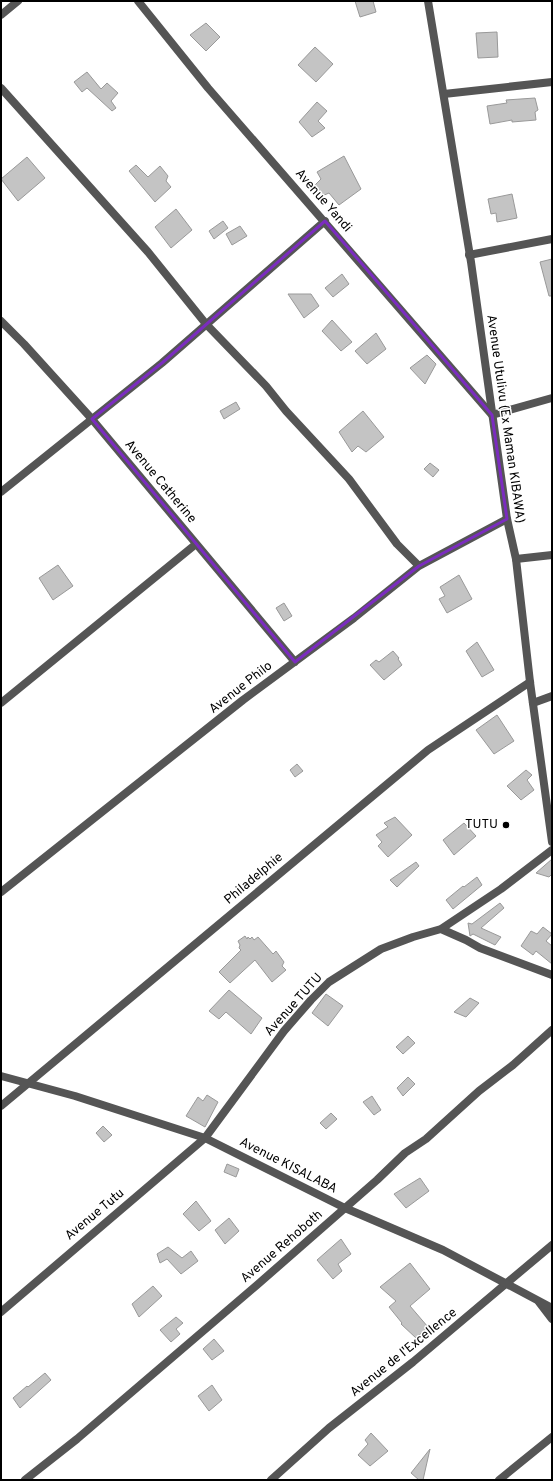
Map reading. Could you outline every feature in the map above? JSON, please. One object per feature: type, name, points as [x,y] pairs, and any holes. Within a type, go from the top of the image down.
[{"type":"street","points":[[1,15],[18,1]]},
{"type":"street","name":"Avenue Yandi","points":[[138,1],[208,88],[492,415]]},
{"type":"street","name":"Avenue Utulivu (Ex Maman KIBAWA)","points":[[428,1],[469,255],[507,519],[516,559],[530,682],[552,842]]},
{"type":"street","points":[[444,94],[552,82]]},
{"type":"street","points":[[1,88],[148,252],[206,324],[266,386],[286,411],[349,480],[397,544],[419,566]]},
{"type":"street","points":[[1,492],[162,363],[325,221]]},
{"type":"street","points":[[469,255],[552,239]]},
{"type":"street","name":"Avenue Catherine","points":[[1,321],[24,344],[92,419],[295,662]]},
{"type":"street","points":[[492,415],[552,398]]},
{"type":"street","name":"Avenue Philo","points":[[1,892],[231,710],[354,618],[419,566],[507,519]]},
{"type":"street","points":[[1,703],[196,544]]},
{"type":"street","points":[[516,559],[552,555]]},
{"type":"street","name":"Philadelphie","points":[[1,1106],[428,750],[530,682]]},
{"type":"street","points":[[533,703],[552,696]]},
{"type":"street","name":"Avenue TUTU","points":[[205,1138],[284,1031],[329,982],[381,949],[413,937],[441,929],[501,889],[552,850]]},
{"type":"street","points":[[441,929],[480,948],[552,976]]},
{"type":"street","name":"Avenue Rehoboth","points":[[25,1480],[77,1439],[345,1208],[405,1153],[426,1139],[479,1091],[552,1030]]},
{"type":"street","name":"Avenue KISALABA","points":[[1,1076],[74,1096],[205,1138],[345,1208],[443,1250],[552,1308]]},
{"type":"street","name":"Avenue Tutu","points":[[1,1312],[205,1138]]},
{"type":"street","name":"Avenue de l'Excellence","points":[[271,1480],[329,1428],[413,1362],[552,1245]]},
{"type":"street","points":[[539,1302],[552,1319]]},
{"type":"street","points":[[500,1480],[552,1437]]},
{"type":"highlighted area","points":[[325,221],[492,415],[507,519],[419,566],[295,662],[92,419],[162,363]]},
{"type":"building","points":[[355,1],[373,1],[376,12],[360,17]]},
{"type":"building","points":[[206,23],[220,37],[206,51],[190,35]]},
{"type":"building","points":[[497,32],[498,57],[478,58],[476,33]]},
{"type":"building","points":[[315,47],[333,64],[316,82],[298,65]]},
{"type":"building","points":[[87,72],[101,89],[107,83],[118,93],[111,101],[116,108],[112,111],[87,88],[82,92],[74,82]]},
{"type":"building","points":[[535,98],[538,110],[535,112],[536,120],[512,122],[512,120],[490,124],[487,106],[507,103],[506,100]]},
{"type":"building","points":[[317,102],[327,111],[318,121],[325,128],[312,137],[299,122]]},
{"type":"building","points":[[344,156],[361,189],[339,205],[329,193],[322,196],[315,185],[321,179],[317,172]]},
{"type":"building","points":[[27,157],[45,178],[18,201],[1,179]]},
{"type":"building","points":[[136,165],[148,177],[160,166],[168,176],[166,181],[171,187],[155,202],[129,171]]},
{"type":"building","points":[[512,194],[517,218],[497,222],[496,213],[491,214],[488,199]]},
{"type":"building","points":[[176,209],[192,230],[171,248],[155,227]]},
{"type":"building","points":[[223,221],[228,228],[214,239],[209,231]]},
{"type":"building","points":[[240,226],[247,236],[232,245],[226,234]]},
{"type":"building","points":[[552,259],[552,296],[549,296],[540,262]]},
{"type":"building","points":[[342,274],[349,284],[333,297],[325,288]]},
{"type":"building","points":[[288,294],[311,294],[319,306],[304,318]]},
{"type":"building","points":[[332,320],[352,342],[341,351],[322,331]]},
{"type":"building","points":[[376,333],[386,349],[367,364],[355,351]]},
{"type":"building","points":[[427,355],[436,364],[425,384],[410,368]]},
{"type":"building","points":[[236,402],[240,409],[224,419],[220,411]]},
{"type":"building","points":[[363,411],[384,437],[366,452],[358,446],[352,452],[339,432]]},
{"type":"building","points":[[430,463],[439,470],[433,477],[424,469]]},
{"type":"building","points":[[58,565],[73,586],[53,600],[39,578]]},
{"type":"building","points":[[459,575],[472,599],[447,613],[439,599],[445,596],[440,587]]},
{"type":"building","points":[[284,603],[292,616],[284,621],[276,608]]},
{"type":"building","points":[[477,642],[494,670],[482,677],[466,651]]},
{"type":"building","points":[[393,651],[399,658],[398,659],[402,665],[384,680],[370,665],[376,660],[379,662]]},
{"type":"building","points":[[497,715],[514,741],[494,754],[476,730]]},
{"type":"building","points":[[297,764],[303,771],[295,777],[290,770]]},
{"type":"building","points":[[526,770],[532,775],[527,780],[534,790],[521,800],[507,786]]},
{"type":"building","points":[[395,817],[412,835],[388,857],[378,846],[382,842],[376,835],[388,827],[384,823]]},
{"type":"building","points":[[464,823],[476,836],[454,855],[443,840]]},
{"type":"building","points":[[552,859],[552,874],[549,877],[536,873]]},
{"type":"building","points":[[416,862],[419,866],[397,887],[390,880]]},
{"type":"building","points":[[477,877],[482,885],[453,909],[446,900]]},
{"type":"building","points":[[500,903],[504,908],[481,928],[501,937],[495,945],[473,934],[470,936],[468,923],[472,924]]},
{"type":"building","points":[[543,927],[552,934],[546,941],[552,946],[552,964],[536,951],[533,955],[521,946],[531,931],[537,934]]},
{"type":"building","points":[[245,936],[247,939],[248,937],[250,939],[252,937],[254,940],[258,937],[273,954],[276,951],[284,962],[282,966],[286,970],[272,982],[255,960],[230,983],[219,972],[241,950],[239,948],[240,945],[238,941]]},
{"type":"building","points":[[229,990],[262,1018],[251,1034],[226,1012],[219,1019],[209,1011]]},
{"type":"building","points":[[326,994],[343,1006],[328,1026],[312,1013]]},
{"type":"building","points":[[470,998],[479,1003],[466,1017],[454,1012]]},
{"type":"building","points":[[408,1036],[415,1043],[403,1054],[396,1047]]},
{"type":"building","points":[[408,1077],[415,1084],[403,1096],[397,1088]]},
{"type":"building","points":[[207,1095],[218,1102],[205,1127],[186,1116],[198,1097],[203,1101]]},
{"type":"building","points":[[372,1096],[381,1110],[374,1115],[363,1102]]},
{"type":"building","points":[[331,1113],[337,1119],[326,1129],[320,1123]]},
{"type":"building","points":[[103,1126],[112,1135],[104,1142],[96,1133]]},
{"type":"building","points":[[227,1164],[239,1169],[236,1177],[224,1172]]},
{"type":"building","points":[[420,1178],[429,1191],[406,1208],[394,1194]]},
{"type":"building","points":[[196,1201],[211,1221],[199,1231],[183,1214]]},
{"type":"building","points":[[229,1218],[239,1231],[225,1244],[215,1230]]},
{"type":"building","points":[[341,1239],[351,1254],[338,1264],[342,1271],[333,1279],[317,1260]]},
{"type":"building","points":[[168,1247],[182,1258],[191,1251],[198,1261],[181,1274],[167,1259],[160,1263],[157,1254]]},
{"type":"building","points":[[410,1263],[430,1289],[410,1306],[428,1327],[416,1338],[401,1324],[402,1323],[389,1307],[396,1301],[380,1287]]},
{"type":"building","points":[[153,1286],[162,1296],[139,1317],[132,1304]]},
{"type":"building","points":[[176,1317],[183,1323],[176,1329],[180,1334],[171,1342],[160,1330]]},
{"type":"building","points":[[214,1339],[224,1351],[212,1360],[203,1349]]},
{"type":"building","points":[[45,1373],[51,1380],[20,1408],[13,1398]]},
{"type":"building","points":[[212,1385],[222,1400],[209,1411],[198,1396]]},
{"type":"building","points":[[371,1433],[388,1451],[370,1466],[358,1455],[368,1444],[365,1440]]},
{"type":"building","points":[[430,1449],[423,1480],[419,1480],[411,1473]]},
{"type":"place","name":"TUTU","points":[[506,825]]}]
